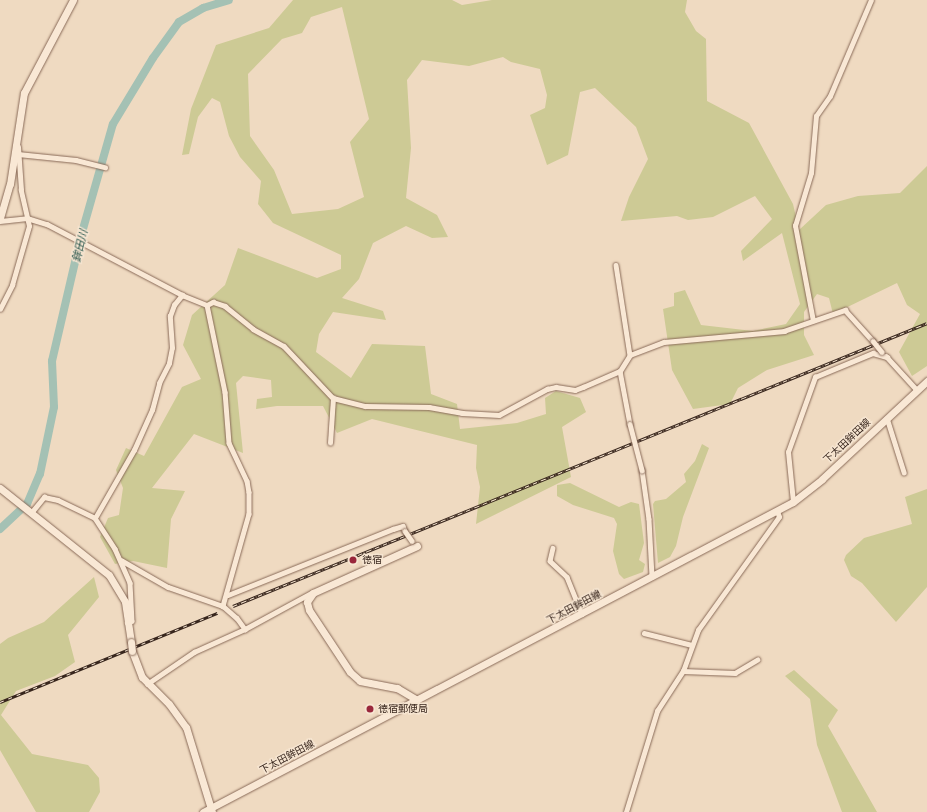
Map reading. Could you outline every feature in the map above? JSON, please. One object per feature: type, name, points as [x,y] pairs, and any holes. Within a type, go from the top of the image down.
[{"type":"street","points":[[73,0],[24,93],[10,184],[0,219],[27,218],[47,224],[182,295],[207,305],[213,302],[225,306],[254,329],[274,339],[306,368],[333,398],[365,406],[429,407],[462,413],[500,415],[556,386],[575,390],[620,371],[630,355],[673,339],[759,335],[784,330],[845,310],[917,390]]},
{"type":"street","points":[[813,321],[795,226],[811,173],[816,116],[830,96],[871,0]]},
{"type":"street","points":[[0,309],[12,285],[14,270],[28,234],[27,218],[21,190],[17,139]]},
{"type":"street","points":[[18,154],[104,167]]},
{"type":"street","points":[[616,265],[630,355]]},
{"type":"street","points":[[95,518],[128,462],[152,410],[159,383],[169,363],[172,348],[170,316],[174,305],[182,295]]},
{"type":"street","points":[[207,305],[225,392],[229,443],[247,480],[249,492],[248,514],[228,595],[223,606]]},
{"type":"street","points":[[793,502],[788,452],[815,377],[873,353],[887,357]]},
{"type":"street","points":[[620,371],[630,424],[642,470],[649,519],[652,577]]},
{"type":"street","name":"下太田鉾田線","points":[[203,812],[211,810],[793,502],[822,479],[927,381]]},
{"type":"street","points":[[330,442],[333,398]]},
{"type":"street","points":[[887,418],[904,472]]},
{"type":"street","points":[[0,488],[110,575],[125,602],[132,651],[139,671],[147,684],[168,704],[186,728],[211,810]]},
{"type":"street","points":[[30,512],[44,497],[58,500],[95,518],[121,560],[133,598],[132,620],[127,623]]},
{"type":"street","points":[[626,812],[652,723],[683,671],[698,630],[779,517],[777,511]]},
{"type":"street","points":[[147,684],[194,652],[245,629],[313,593],[415,544],[403,526],[228,595]]},
{"type":"street","points":[[553,548],[550,561],[567,577],[582,614]]},
{"type":"street","points":[[121,560],[168,587],[223,606],[237,618],[245,629]]},
{"type":"street","points":[[313,593],[307,602],[309,610],[350,672],[360,681],[397,688],[417,700]]},
{"type":"street","points":[[644,633],[692,645]]},
{"type":"street","points":[[683,671],[735,673],[757,660]]},
{"type":"shaded area","points":[[293,0],[452,0],[462,5],[492,0],[687,0],[685,12],[696,31],[706,39],[707,101],[749,123],[793,204],[799,230],[826,205],[858,196],[900,193],[927,166],[927,366],[912,376],[899,352],[920,314],[907,305],[897,283],[833,314],[829,298],[817,294],[804,312],[804,335],[814,355],[767,370],[738,388],[730,404],[693,409],[672,370],[663,309],[674,306],[674,293],[685,290],[701,325],[753,331],[786,324],[800,304],[782,233],[743,261],[741,251],[772,219],[755,196],[713,217],[688,220],[677,216],[621,221],[629,197],[648,159],[636,127],[595,88],[580,92],[568,155],[547,165],[530,115],[545,108],[547,95],[540,69],[511,62],[503,57],[469,66],[422,60],[407,80],[411,148],[406,198],[437,215],[448,237],[432,238],[406,226],[373,243],[359,279],[342,298],[383,311],[386,320],[333,312],[319,334],[316,352],[351,378],[372,344],[425,346],[431,394],[457,404],[460,429],[517,423],[546,414],[545,398],[556,391],[580,398],[586,412],[562,427],[571,477],[476,524],[480,487],[476,468],[477,445],[372,419],[337,433],[323,406],[277,406],[256,409],[257,399],[272,397],[271,380],[243,376],[236,383],[243,453],[194,434],[152,488],[185,491],[171,519],[167,568],[133,561],[115,564],[100,537],[108,518],[119,515],[123,488],[116,470],[126,448],[144,456],[182,387],[201,379],[183,345],[192,315],[225,285],[238,248],[317,278],[341,269],[341,255],[273,223],[258,204],[261,181],[240,157],[229,136],[220,102],[212,98],[198,117],[189,154],[182,155],[191,109],[216,45],[269,28]],"holes":[[[342,7],[369,119],[350,142],[364,197],[338,209],[292,214],[274,170],[250,136],[248,74],[282,39],[302,33],[311,17]]]},
{"type":"shaded area","points":[[702,444],[709,448],[683,517],[676,546],[670,557],[658,563],[653,504],[655,501],[666,499],[686,482],[684,474],[695,461]]},
{"type":"shaded area","points":[[570,483],[619,507],[631,502],[639,504],[644,543],[639,560],[645,564],[643,572],[624,579],[619,574],[613,551],[617,524],[614,518],[573,505],[557,496],[557,485]]},
{"type":"shaded area","points":[[927,489],[927,587],[896,622],[862,583],[851,576],[844,560],[846,555],[864,538],[912,524],[905,497]]},
{"type":"shaded area","points":[[94,577],[99,597],[68,635],[75,662],[55,676],[16,691],[1,715],[32,754],[88,765],[99,778],[100,792],[89,812],[36,812],[0,750],[0,644],[8,638],[44,622]]},
{"type":"shaded area","points":[[794,670],[838,710],[828,726],[877,812],[842,812],[817,745],[810,699],[785,676]]},
{"type":"waterway","name":"鉾田川","points":[[0,529],[27,504],[40,474],[54,407],[52,361],[81,236],[113,124],[153,58],[179,22],[203,8],[229,0]]},
{"type":"railway","points":[[233,606],[927,323]]},
{"type":"railway","points":[[0,702],[217,613]]},
{"type":"place","name":"徳宿","points":[[353,560]]},
{"type":"place","name":"徳宿郵便局","points":[[370,709]]}]
